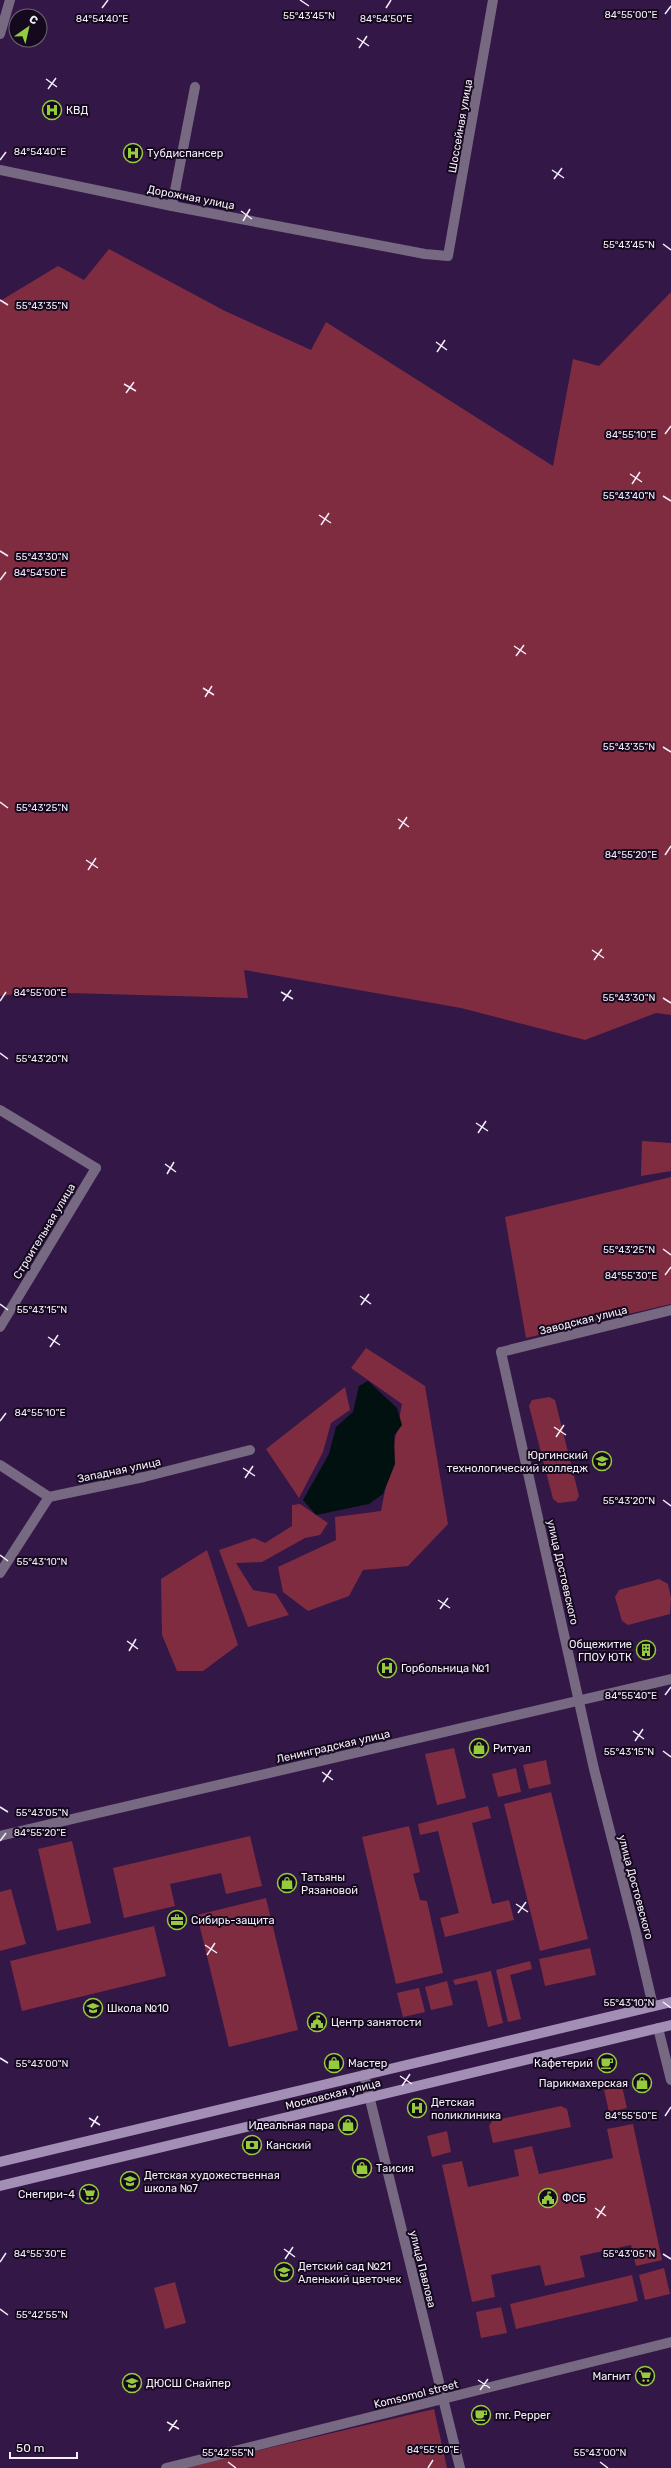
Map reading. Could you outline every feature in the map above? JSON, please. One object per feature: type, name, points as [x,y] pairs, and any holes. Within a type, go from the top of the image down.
[{"type":"main road","name":"Московская улица","points":[[0,2162],[671,2002]]},
{"type":"main road","name":"Московская улица","points":[[0,2186],[671,2025]]},
{"type":"street","points":[[0,34],[10,0]]},
{"type":"street","name":"Шоссейная улица","points":[[448,256],[493,0]]},
{"type":"street","points":[[172,206],[195,87]]},
{"type":"street","name":"Дорожная улица","points":[[0,170],[172,206],[425,254],[448,256]]},
{"type":"street","name":"Строительная улица","points":[[0,1110],[96,1168],[0,1326]]},
{"type":"street","name":"Заводская улица","points":[[501,1352],[671,1310]]},
{"type":"street","name":"улица Достоевского","points":[[501,1352],[594,1769],[653,2006]]},
{"type":"street","name":"Западная улица","points":[[49,1497],[144,1477],[250,1450]]},
{"type":"street","points":[[0,1465],[49,1497],[0,1573]]},
{"type":"street","name":"Ленинградская улица","points":[[0,1836],[671,1679]]},
{"type":"street","points":[[658,2028],[671,2080]]},
{"type":"street","name":"улица Павлова","points":[[364,2074],[460,2468]]},
{"type":"street","name":"Komsomol street","points":[[166,2468],[671,2342]]},
{"type":"shaded area","points":[[109,249],[225,311],[311,350],[326,322],[553,466],[573,359],[599,366],[671,292],[671,1015],[656,1013],[585,1040],[461,1008],[244,970],[248,998],[33,992],[0,996],[0,301],[58,266],[84,280]]},
{"type":"shaded area","points":[[642,1141],[671,1143],[671,1171],[641,1176]]},
{"type":"shaded area","points":[[671,1177],[671,1304],[526,1338],[505,1217]]},
{"type":"shaded area","points":[[366,1348],[425,1386],[448,1524],[408,1566],[363,1570],[349,1596],[308,1611],[283,1592],[278,1567],[336,1540],[335,1517],[381,1511],[402,1404],[351,1368]]},
{"type":"shaded area","points":[[368,1381],[397,1408],[402,1425],[394,1436],[395,1464],[383,1494],[369,1504],[316,1515],[303,1500],[329,1454],[336,1427],[353,1412],[359,1386]]},
{"type":"shaded area","points":[[345,1387],[350,1410],[331,1423],[323,1452],[299,1498],[266,1449]]},
{"type":"shaded area","points":[[549,1397],[555,1400],[579,1496],[576,1501],[558,1503],[553,1499],[529,1406],[532,1400]]},
{"type":"shaded area","points":[[300,1504],[328,1523],[320,1535],[305,1538],[262,1562],[236,1563],[253,1590],[276,1594],[289,1615],[248,1627],[219,1550],[254,1538],[265,1543],[292,1526],[292,1505]]},
{"type":"shaded area","points":[[207,1550],[238,1645],[203,1671],[177,1671],[162,1635],[161,1579]]},
{"type":"shaded area","points":[[659,1579],[668,1584],[671,1598],[670,1614],[628,1625],[622,1621],[615,1597],[619,1590]]},
{"type":"shaded area","points":[[454,1748],[466,1798],[437,1805],[425,1754]]},
{"type":"shaded area","points":[[546,1760],[551,1784],[529,1789],[523,1765]]},
{"type":"shaded area","points":[[516,1768],[521,1792],[498,1797],[492,1774]]},
{"type":"shaded area","points":[[551,1792],[588,1939],[540,1951],[504,1804]]},
{"type":"shaded area","points":[[488,1806],[491,1818],[472,1823],[492,1904],[509,1900],[514,1920],[445,1937],[440,1918],[459,1913],[438,1831],[420,1835],[418,1824]]},
{"type":"shaded area","points":[[409,1826],[420,1872],[413,1874],[420,1900],[427,1901],[443,1973],[396,1984],[362,1837]]},
{"type":"shaded area","points":[[250,1836],[262,1886],[226,1894],[221,1873],[170,1884],[175,1906],[124,1918],[113,1868]]},
{"type":"shaded area","points":[[72,1841],[91,1923],[57,1931],[38,1849]]},
{"type":"shaded area","points":[[11,1889],[26,1944],[0,1951],[0,1892]]},
{"type":"shaded area","points":[[266,1898],[298,2030],[229,2047],[197,1915]]},
{"type":"shaded area","points":[[154,1926],[166,1976],[22,2011],[10,1961]]},
{"type":"shaded area","points":[[590,1948],[596,1975],[545,1986],[539,1959]]},
{"type":"shaded area","points":[[530,1961],[532,1969],[510,1975],[521,2019],[508,2022],[496,1970]]},
{"type":"shaded area","points":[[491,1971],[503,2023],[488,2027],[477,1980],[455,1985],[453,1980]]},
{"type":"shaded area","points":[[447,1981],[453,2005],[431,2010],[425,1987]]},
{"type":"shaded area","points":[[419,1988],[425,2012],[403,2017],[397,1993]]},
{"type":"shaded area","points":[[622,2086],[627,2108],[609,2112],[604,2090]]},
{"type":"shaded area","points":[[561,2106],[567,2109],[571,2127],[493,2143],[489,2126],[492,2121]]},
{"type":"shaded area","points":[[633,2124],[662,2260],[636,2266],[631,2245],[580,2256],[585,2277],[545,2286],[540,2265],[491,2275],[495,2297],[472,2302],[442,2165],[462,2161],[468,2187],[519,2176],[514,2150],[532,2146],[539,2174],[613,2158],[607,2129]]},
{"type":"shaded area","points":[[447,2131],[451,2152],[432,2157],[427,2136]]},
{"type":"shaded area","points":[[664,2268],[670,2294],[645,2300],[639,2275]]},
{"type":"shaded area","points":[[632,2275],[638,2301],[516,2329],[510,2304]]},
{"type":"shaded area","points":[[175,2282],[186,2323],[165,2329],[154,2288]]},
{"type":"shaded area","points":[[501,2307],[507,2333],[481,2338],[476,2312]]},
{"type":"shaded area","points":[[434,2409],[447,2468],[184,2468]]},
{"type":"place","name":"КВД","points":[[52,110]]},
{"type":"place","name":"Тубдиспансер","points":[[133,153]]},
{"type":"place","name":"Юргинский технологический колледж","points":[[602,1461]]},
{"type":"place","name":"Общежитие ГПОУ ЮТК","points":[[646,1650]]},
{"type":"place","name":"Горбольница №1","points":[[387,1668]]},
{"type":"place","name":"Ритуал","points":[[479,1748]]},
{"type":"place","name":"Татьяны Рязановой","points":[[287,1883]]},
{"type":"place","name":"Сибирь-защита","points":[[177,1920]]},
{"type":"place","name":"Школа №10","points":[[93,2008]]},
{"type":"place","name":"Центр занятости","points":[[317,2022]]},
{"type":"place","name":"Мастер","points":[[334,2063]]},
{"type":"place","name":"Кафетерий","points":[[607,2063]]},
{"type":"place","name":"Парикмахерская","points":[[642,2083]]},
{"type":"place","name":"Детская поликлиника","points":[[417,2108]]},
{"type":"place","name":"Идеальная пара","points":[[348,2125]]},
{"type":"place","name":"Канский","points":[[252,2145]]},
{"type":"place","name":"Таисия","points":[[362,2168]]},
{"type":"place","name":"Детская художественная школа №7","points":[[130,2181]]},
{"type":"place","name":"Снегири-4","points":[[89,2194]]},
{"type":"place","name":"ФСБ","points":[[548,2198]]},
{"type":"place","name":"Детский сад №21 Аленький цветочек","points":[[284,2272]]},
{"type":"place","name":"Магнит","points":[[645,2376]]},
{"type":"place","name":"ДЮСШ Снайпер","points":[[132,2383]]},
{"type":"place","name":"mr. Pepper","points":[[481,2415]]}]
